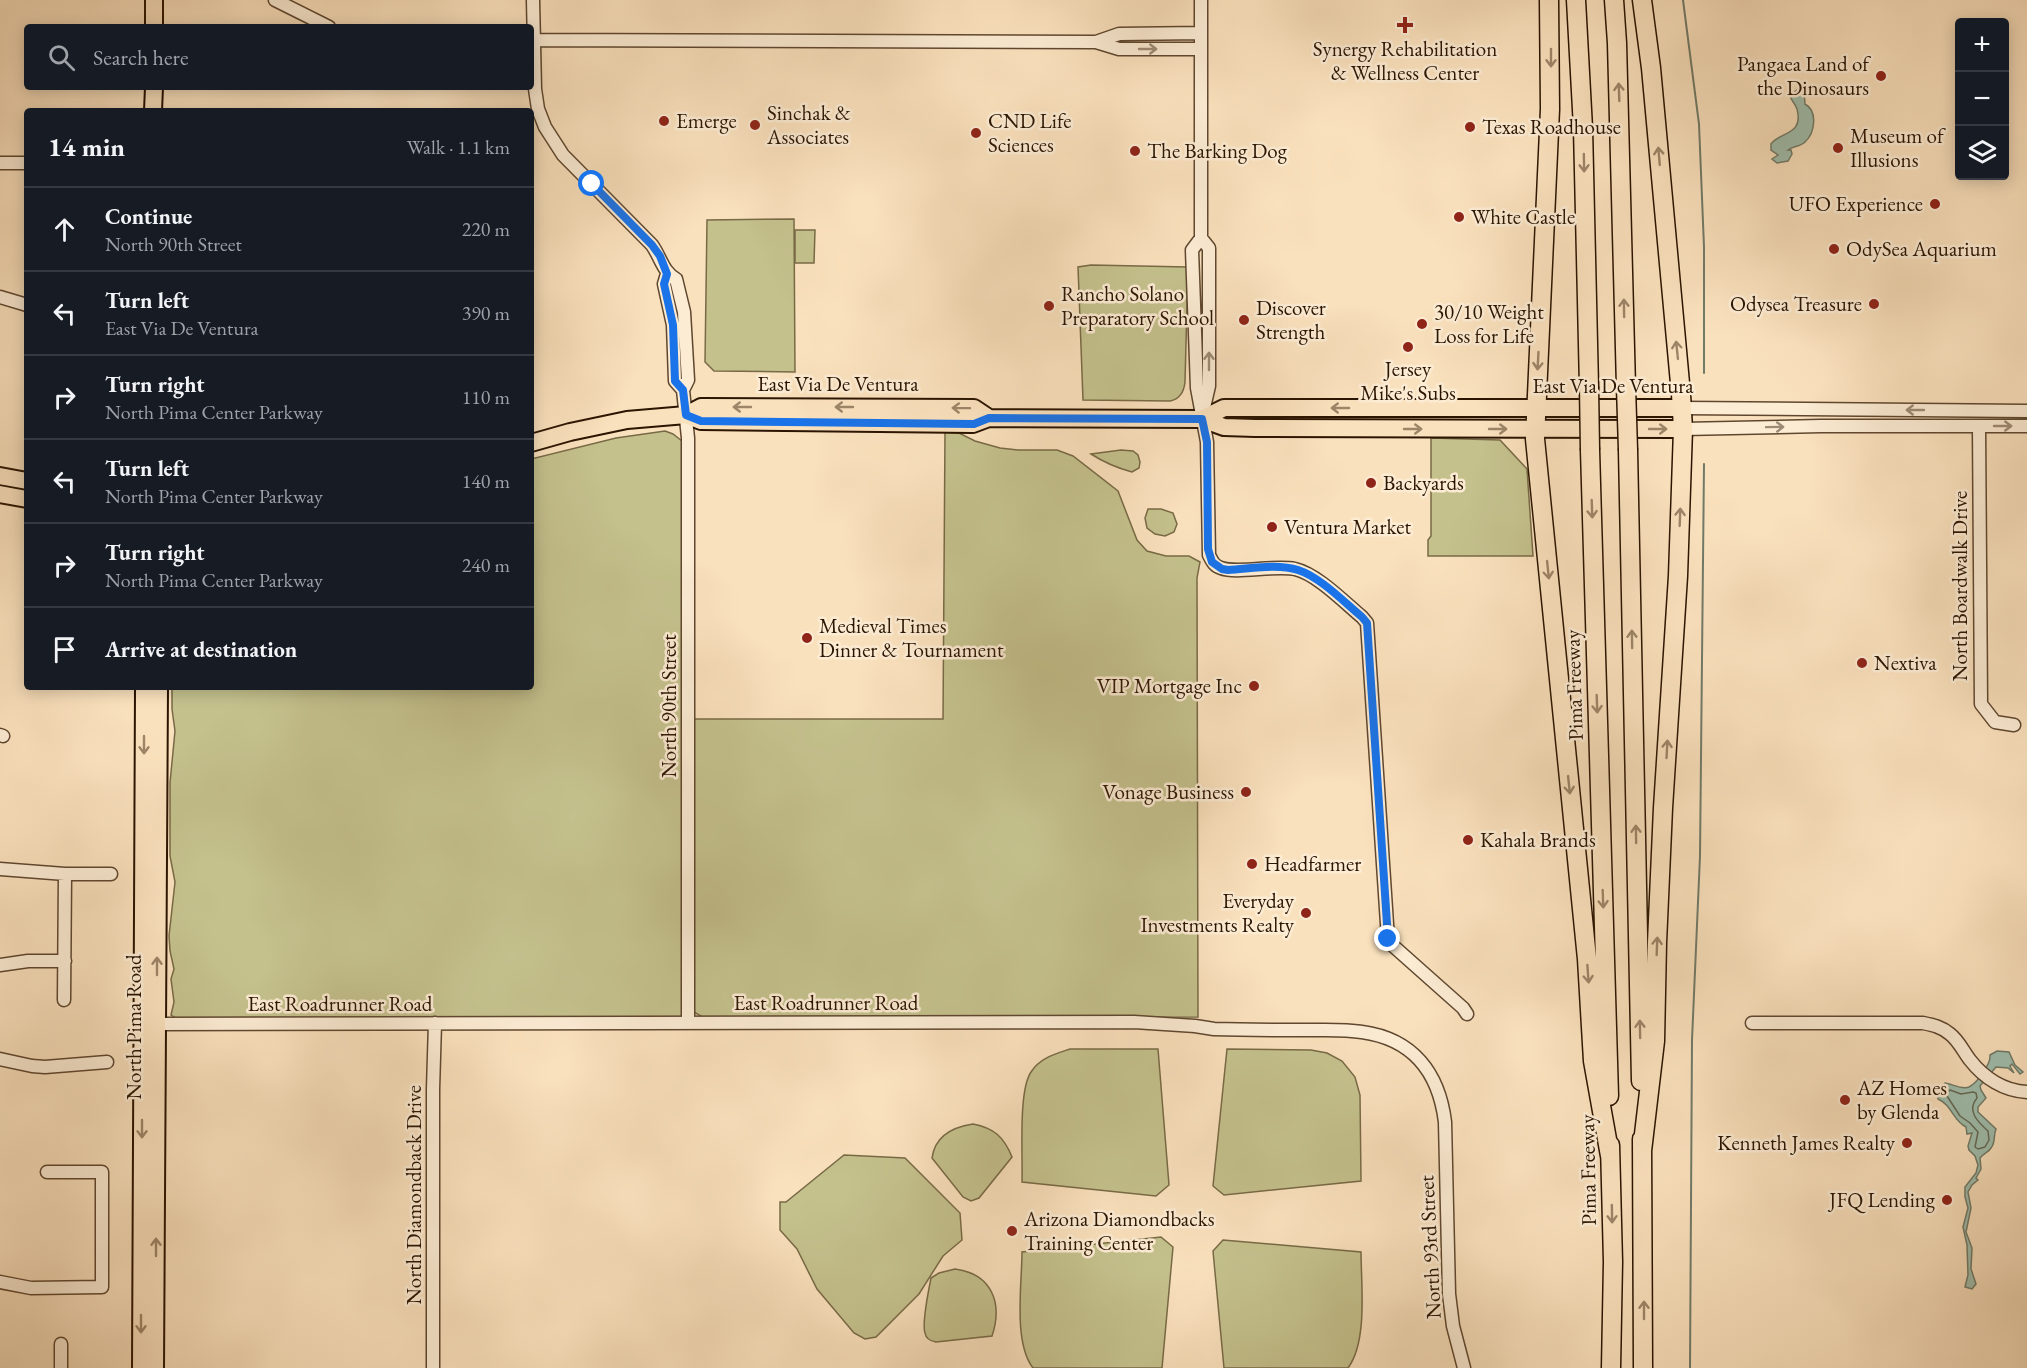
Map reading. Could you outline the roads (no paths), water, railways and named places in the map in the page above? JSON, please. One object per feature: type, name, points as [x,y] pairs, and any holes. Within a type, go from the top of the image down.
[{"type":"highway","points":[[1549,0],[1550,109],[1535,428],[1587,959],[1593,1061],[1610,1156]]},
{"type":"highway","name":"Pima Freeway","points":[[1576,0],[1582,118],[1610,1156],[1611,1368]]},
{"type":"highway","points":[[1614,0],[1618,54],[1628,450],[1642,1151],[1643,1368]]},
{"type":"highway","points":[[1642,0],[1651,68],[1683,429],[1678,576],[1661,847],[1655,1041],[1642,1151]]},
{"type":"main road","points":[[146,0],[146,24]]},
{"type":"main road","points":[[154,0],[154,24]]},
{"type":"main road","points":[[163,0],[163,24]]},
{"type":"main road","points":[[146,90],[146,108]]},
{"type":"main road","points":[[153,108],[154,90]]},
{"type":"main road","points":[[162,108],[163,90]]},
{"type":"main road","name":"East Via De Ventura","points":[[1202,419],[1224,408],[1682,408]]},
{"type":"main road","name":"East Via De Ventura","points":[[534,442],[627,420],[686,415],[701,421],[821,424],[974,424],[989,418],[1202,419],[1224,427],[1255,428],[1683,429]]},
{"type":"main road","points":[[0,476],[24,480]]},
{"type":"main road","points":[[0,494],[24,498]]},
{"type":"main road","name":"North Pima Road","points":[[141,1368],[144,690]]},
{"type":"main road","name":"North Pima Road","points":[[155,1368],[159,690]]},
{"type":"street","points":[[275,0],[323,24]]},
{"type":"street","name":"North 90th Street","points":[[532,24],[533,0]]},
{"type":"street","points":[[1202,0],[1201,238],[1209,248],[1209,386],[1202,419],[1207,442],[1208,549],[1212,562],[1222,569],[1296,569],[1311,575],[1367,623],[1388,939],[1467,1014]]},
{"type":"street","points":[[534,40],[1096,42],[1119,49],[1201,41]]},
{"type":"street","name":"North 90th Street","points":[[534,73],[538,108],[550,135],[563,155],[652,245],[660,256],[667,274],[664,284],[673,325],[675,381],[683,390],[688,438],[688,1023]]},
{"type":"street","points":[[0,163],[24,163]]},
{"type":"street","points":[[0,297],[24,304]]},
{"type":"street","name":"East Via De Ventura","points":[[1682,408],[2027,411]]},
{"type":"street","name":"North Boardwalk Drive","points":[[1979,426],[1981,704],[1995,722],[2014,725]]},
{"type":"street","name":"East Via De Ventura","points":[[1683,429],[2027,426]]},
{"type":"street","points":[[0,869],[65,874],[111,874]]},
{"type":"street","points":[[64,1000],[65,874]]},
{"type":"street","points":[[0,965],[28,961],[65,961]]},
{"type":"street","name":"East Roadrunner Road","points":[[156,1024],[1134,1022],[1184,1024],[1214,1029],[1362,1032],[1394,1040],[1423,1063],[1437,1089],[1445,1122]]},
{"type":"street","name":"North Diamondback Drive","points":[[433,1368],[435,1023]]},
{"type":"street","points":[[1752,1023],[1923,1023],[1937,1026],[1949,1033],[1977,1068],[1992,1080],[2001,1086],[2027,1092]]},
{"type":"street","points":[[0,1059],[39,1066],[107,1062]]},
{"type":"street","name":"North 93rd Street","points":[[1445,1122],[1449,1294],[1453,1326],[1464,1368]]},
{"type":"street","points":[[0,1282],[31,1288],[102,1287],[102,1172],[47,1172]]},
{"type":"street","points":[[61,1344],[61,1368]]},
{"type":"water","points":[[1798,89],[1804,91],[1805,104],[1812,112],[1813,128],[1805,142],[1788,150],[1791,150],[1792,154],[1788,161],[1777,163],[1772,159],[1778,155],[1771,150],[1771,144],[1794,129],[1797,124],[1797,109],[1790,96]]},
{"type":"water","points":[[1997,1051],[2009,1052],[2015,1065],[2023,1072],[2020,1074],[2012,1064],[2010,1066],[2014,1073],[2008,1068],[1996,1067],[1980,1086],[1986,1098],[1978,1107],[1978,1112],[1996,1129],[1993,1146],[1980,1158],[1981,1169],[1976,1178],[1978,1180],[1968,1192],[1971,1208],[1966,1232],[1972,1248],[1971,1269],[1976,1284],[1972,1289],[1965,1287],[1968,1275],[1967,1245],[1963,1227],[1968,1208],[1965,1187],[1976,1173],[1978,1165],[1968,1146],[1972,1133],[1967,1134],[1966,1127],[1938,1099],[1938,1092],[1945,1083],[1963,1088],[1972,1085],[1986,1068],[1990,1055]]},
{"type":"waterway","points":[[1683,0],[1699,124],[1704,247],[1704,373]]},
{"type":"waterway","points":[[1690,1368],[1692,1040],[1700,856],[1704,464]]},
{"type":"place","name":"Synergy Rehabilitation & Wellness Center","points":[[1405,25]]},
{"type":"place","name":"Pangaea Land of the Dinosaurs","points":[[1881,76]]},
{"type":"place","name":"Emerge","points":[[664,121]]},
{"type":"place","name":"Sinchak & Associates","points":[[755,125]]},
{"type":"place","name":"Texas Roadhouse","points":[[1470,127]]},
{"type":"place","name":"CND Life Sciences","points":[[976,133]]},
{"type":"place","name":"Museum of Illusions","points":[[1838,148]]},
{"type":"place","name":"The Barking Dog","points":[[1135,151]]},
{"type":"place","name":"UFO Experience","points":[[1935,204]]},
{"type":"place","name":"White Castle","points":[[1459,217]]},
{"type":"place","name":"OdySea Aquarium","points":[[1834,249]]},
{"type":"place","name":"Odysea Treasure","points":[[1874,304]]},
{"type":"place","name":"Rancho Solano Preparatory School","points":[[1049,306]]},
{"type":"place","name":"Discover Strength","points":[[1244,320]]},
{"type":"place","name":"30/10 Weight Loss for Life","points":[[1422,324]]},
{"type":"place","name":"Jersey Mike's Subs","points":[[1408,347]]},
{"type":"place","name":"Backyards","points":[[1371,483]]},
{"type":"place","name":"Ventura Market","points":[[1272,527]]},
{"type":"place","name":"Medieval Times Dinner & Tournament","points":[[807,638]]},
{"type":"place","name":"Nextiva","points":[[1862,663]]},
{"type":"place","name":"VIP Mortgage Inc","points":[[1254,686]]},
{"type":"place","name":"Vonage Business","points":[[1246,792]]},
{"type":"place","name":"Kahala Brands","points":[[1468,840]]},
{"type":"place","name":"Headfarmer","points":[[1252,864]]},
{"type":"place","name":"Everyday Investments Realty","points":[[1306,913]]},
{"type":"place","name":"AZ Homes by Glenda","points":[[1845,1100]]},
{"type":"place","name":"Kenneth James Realty","points":[[1907,1143]]},
{"type":"place","name":"JFQ Lending","points":[[1947,1200]]},
{"type":"place","name":"Arizona Diamondbacks Training Center","points":[[1012,1231]]}]
